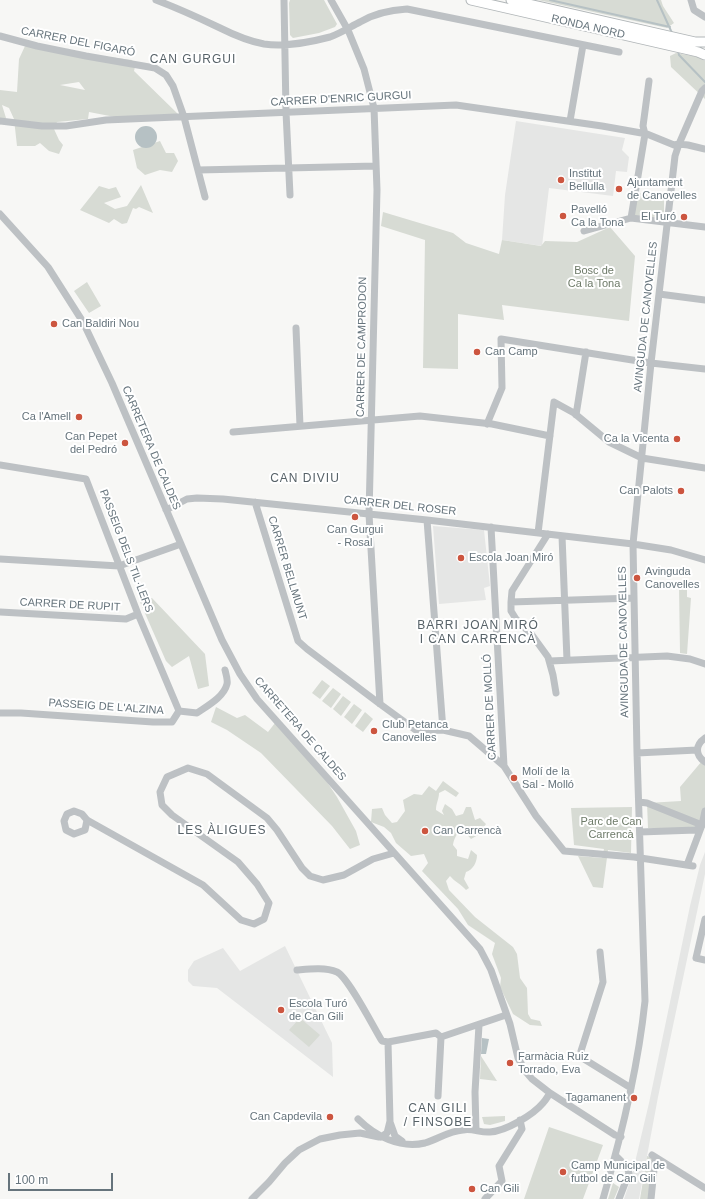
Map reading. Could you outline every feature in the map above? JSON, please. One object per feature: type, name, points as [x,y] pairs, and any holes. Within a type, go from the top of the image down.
[{"type":"main road","name":"RONDA NORD","points":[[471,0],[674,46],[705,55]]},
{"type":"main road","name":"RONDA NORD","points":[[511,0],[695,42],[705,42]]},
{"type":"street","points":[[156,0],[173,6],[242,38],[263,44],[284,45],[330,37],[348,30],[374,15],[390,10],[407,9],[619,52]]},
{"type":"street","points":[[284,0],[286,112],[290,195]]},
{"type":"street","name":"CARRER DE CAMPRODON","points":[[331,0],[348,30],[364,69],[374,108],[377,190],[369,514],[380,704]]},
{"type":"street","points":[[691,0],[694,10],[705,17]]},
{"type":"street","name":"CARRER DEL FIGARÓ","points":[[0,36],[79,55],[155,68],[166,75],[173,86],[184,117],[205,196]]},
{"type":"street","points":[[570,121],[583,45]]},
{"type":"street","points":[[631,218],[645,134],[643,126],[649,81]]},
{"type":"street","name":"AVINGUDA DE CANOVELLES","points":[[603,1199],[621,1137],[640,1041],[644,1001],[633,544],[651,363],[675,156],[702,91],[705,88]]},
{"type":"street","name":"CARRER D'ENRIC GURGUI","points":[[0,121],[42,126],[66,126],[106,120],[456,105],[570,121],[645,134],[674,145],[679,144],[705,149]]},
{"type":"street","points":[[198,170],[376,166]]},
{"type":"street","name":"CARRETERA DE CALDES","points":[[0,214],[48,267],[84,322],[222,640],[244,680],[257,699],[461,926],[480,950],[491,970],[518,1058],[526,1072],[532,1079],[550,1093],[615,1135],[621,1137]]},
{"type":"street","points":[[584,231],[631,218],[705,227]]},
{"type":"street","points":[[659,294],[705,300]]},
{"type":"street","points":[[296,328],[300,426]]},
{"type":"street","points":[[487,424],[502,388],[501,338],[651,363],[705,369]]},
{"type":"street","points":[[576,415],[586,352]]},
{"type":"street","points":[[538,533],[554,402],[576,415],[609,442],[642,458],[705,468]]},
{"type":"street","points":[[233,432],[420,416],[487,424],[550,436]]},
{"type":"street","name":"PASSEIG DELS TIL·LERS","points":[[0,465],[86,479],[138,614],[179,711]]},
{"type":"street","name":"CARRER DEL ROSER","points":[[166,510],[187,500],[197,498],[223,499],[491,527],[633,544],[671,550],[705,560]]},
{"type":"street","name":"CARRER BELLMUNT","points":[[255,502],[298,641],[380,704]]},
{"type":"street","points":[[427,520],[443,730]]},
{"type":"street","name":"CARRER DE MOLLÓ","points":[[491,527],[504,766]]},
{"type":"street","points":[[548,534],[512,591],[511,602],[512,611],[516,619],[541,646],[550,661],[556,693]]},
{"type":"street","points":[[562,536],[567,660]]},
{"type":"street","points":[[0,559],[119,566],[181,544]]},
{"type":"street","points":[[511,602],[634,598]]},
{"type":"street","name":"CARRER DE RUPIT","points":[[0,612],[126,619],[138,614]]},
{"type":"street","points":[[550,661],[667,656],[690,659],[705,664]]},
{"type":"street","name":"PASSEIG DE L'ALZINA","points":[[0,713],[21,712],[153,722],[172,722],[179,711],[196,713],[213,702],[223,691],[227,683],[225,670]]},
{"type":"street","points":[[380,704],[417,731],[443,730],[469,736],[504,766],[536,816],[564,851],[641,858],[690,865],[705,811]]},
{"type":"street","points":[[705,738],[700,742],[697,750],[700,758],[705,762]]},
{"type":"street","points":[[637,753],[697,750]]},
{"type":"street","points":[[87,820],[203,885],[241,920],[254,924],[264,919],[269,902],[257,884],[238,862],[172,815],[162,805],[160,792],[167,777],[188,768],[207,774],[267,818],[277,830],[302,868],[310,876],[323,880],[344,875],[373,859],[394,853]]},
{"type":"street","points":[[639,802],[647,803],[702,825]]},
{"type":"street","points":[[640,832],[696,830],[702,825]]},
{"type":"street","points":[[705,919],[696,958],[705,960]]},
{"type":"street","points":[[600,952],[603,982],[581,1051],[584,1060],[631,1088]]},
{"type":"street","points":[[297,970],[328,969],[338,972],[351,988],[385,1041],[390,1121],[395,1136],[405,1144]]},
{"type":"street","points":[[441,1037],[506,1015]]},
{"type":"street","points":[[476,1130],[474,1092],[479,1025]]},
{"type":"street","points":[[385,1041],[436,1033],[441,1037]]},
{"type":"street","points":[[438,1096],[441,1037]]},
{"type":"street","points":[[252,1199],[270,1182],[285,1163],[299,1150],[320,1139],[360,1133],[405,1144],[425,1143],[438,1137],[463,1130],[476,1130],[488,1133],[499,1131],[534,1111],[544,1103],[550,1093]]},
{"type":"street","points":[[360,1133],[358,1119],[381,1137]]},
{"type":"street","points":[[485,1199],[502,1181],[499,1166],[522,1129],[520,1120]]},
{"type":"street","points":[[381,1137],[387,1133],[390,1121]]},
{"type":"street","points":[[616,1156],[627,1167],[629,1173],[620,1199]]},
{"type":"street","points":[[650,1199],[653,1157],[705,1188]]},
{"type":"shaded area","name":"Institut Bellulla","points":[[516,121],[625,138],[622,150],[629,157],[627,172],[616,171],[613,196],[549,188],[542,246],[502,240],[505,195]]},
{"type":"shaded area","points":[[146,126],[154,129],[157,137],[154,145],[146,148],[138,145],[135,137],[138,129]]},
{"type":"shaded area","name":"Escola Joan Miró","points":[[433,526],[484,530],[490,586],[484,588],[486,600],[439,604]]},
{"type":"shaded area","points":[[705,852],[705,874],[658,1097],[639,1199],[624,1199],[632,1175],[649,1103],[690,906],[700,865]]},
{"type":"shaded area","name":"Escola Turó de Can Gili","points":[[285,946],[332,1043],[333,1077],[217,988],[193,986],[188,981],[188,970],[194,961],[223,948],[240,971]]},
{"type":"shaded area","points":[[482,1038],[489,1039],[486,1054],[481,1054]]},
{"type":"green space","points":[[290,0],[324,0],[337,24],[335,27],[319,33],[293,38],[290,35]]},
{"type":"green space","points":[[538,0],[661,0],[663,6],[674,23],[667,28]]},
{"type":"green space","points":[[25,46],[132,60],[135,67],[134,71],[178,114],[115,117],[89,112],[88,119],[57,122],[54,129],[63,145],[59,154],[49,151],[40,143],[35,146],[17,146],[14,119],[9,108],[2,105],[6,118],[0,125],[0,90],[17,92],[19,59]],"holes":[[[79,82],[85,90],[60,85]]]},
{"type":"green space","points":[[676,53],[698,57],[705,61],[705,99],[671,67],[670,56]]},
{"type":"green space","points":[[160,141],[166,153],[174,153],[178,161],[172,172],[160,170],[145,175],[137,168],[133,150]]},
{"type":"green space","points":[[141,185],[153,213],[139,207],[136,209],[133,208],[127,223],[122,224],[114,219],[109,223],[80,210],[99,186],[109,189],[116,187],[121,197],[104,203],[115,209],[127,206]]},
{"type":"green space","points":[[638,193],[664,197],[664,219],[634,216]]},
{"type":"green space","name":"Bosc de Ca la Tona","points":[[383,212],[453,233],[466,243],[499,254],[502,240],[541,246],[545,241],[577,242],[610,227],[635,256],[629,321],[502,305],[504,320],[458,314],[458,369],[423,368],[425,240],[381,226]]},
{"type":"green space","points":[[87,282],[101,306],[89,313],[74,291]]},
{"type":"green space","points":[[679,586],[687,587],[687,597],[691,598],[687,654],[680,653]]},
{"type":"green space","points":[[152,598],[205,654],[209,686],[198,689],[189,656],[172,667],[166,661],[140,602]]},
{"type":"green space","points":[[322,680],[330,686],[320,699],[312,693]]},
{"type":"green space","points":[[333,688],[341,694],[331,708],[322,701]]},
{"type":"green space","points":[[343,696],[351,702],[341,716],[333,709]]},
{"type":"green space","points":[[354,704],[362,710],[352,724],[344,717]]},
{"type":"green space","points":[[216,707],[237,718],[245,715],[268,732],[275,723],[327,782],[356,831],[360,845],[350,849],[332,826],[261,753],[227,730],[211,722]]},
{"type":"green space","points":[[365,712],[373,719],[363,732],[355,726]]},
{"type":"green space","points":[[702,761],[705,763],[705,828],[648,828],[647,803],[681,801],[680,787]]},
{"type":"green space","points":[[443,781],[459,793],[456,797],[445,790],[439,793],[436,810],[444,815],[442,811],[445,804],[452,809],[456,816],[463,814],[466,807],[471,807],[475,820],[480,818],[486,824],[478,835],[471,839],[461,828],[456,836],[453,845],[457,850],[457,856],[468,859],[471,850],[477,855],[477,858],[473,868],[466,872],[464,879],[469,888],[466,890],[450,876],[446,881],[449,890],[475,917],[513,947],[517,954],[520,978],[527,988],[528,1014],[531,1019],[540,1021],[542,1026],[530,1025],[513,1014],[500,987],[501,978],[492,954],[495,943],[468,925],[458,909],[422,871],[428,863],[424,854],[411,856],[396,843],[391,833],[384,827],[371,822],[372,809],[382,808],[385,815],[392,823],[397,822],[405,811],[403,800],[414,794],[422,795],[429,786],[436,791]]},
{"type":"green space","name":"Parc de Can Carrencà","points":[[632,807],[631,853],[608,850],[603,888],[593,887],[578,856],[602,858],[604,849],[574,845],[571,808]]},
{"type":"green space","points":[[300,1018],[320,1035],[309,1047],[289,1030]]},
{"type":"green space","points":[[481,1056],[497,1081],[480,1079]]},
{"type":"green space","points":[[505,1116],[505,1121],[490,1125],[484,1124],[482,1117]]},
{"type":"green space","name":"Camp Municipal de futbol de Can Gili","points":[[549,1127],[603,1145],[583,1199],[524,1199]]},
{"type":"green space","points":[[647,1156],[653,1158],[648,1199],[640,1199]]},
{"type":"green space","points":[[613,1183],[619,1187],[614,1199],[608,1199]]},
{"type":"waterway","points":[[550,0],[670,27]]},
{"type":"waterway","points":[[657,0],[672,33]]},
{"type":"waterway","points":[[678,51],[679,55],[705,82]]},
{"type":"place","name":"Institut Bellulla","points":[[561,180]]},
{"type":"place","name":"Ajuntament de Canovelles","points":[[619,189]]},
{"type":"place","name":"Pavelló Ca la Tona","points":[[563,216]]},
{"type":"place","name":"El Turó","points":[[684,217]]},
{"type":"place","name":"Can Baldiri Nou","points":[[54,324]]},
{"type":"place","name":"Can Camp","points":[[477,352]]},
{"type":"place","name":"Ca l'Amell","points":[[79,417]]},
{"type":"place","name":"Ca la Vicenta","points":[[677,439]]},
{"type":"place","name":"Can Pepet del Pedró","points":[[125,443]]},
{"type":"place","name":"Can Palots","points":[[681,491]]},
{"type":"place","name":"Can Gurgui - Rosal","points":[[355,517]]},
{"type":"place","name":"Escola Joan Miró","points":[[461,558]]},
{"type":"place","name":"Avinguda Canovelles","points":[[637,578]]},
{"type":"place","name":"Club Petanca Canovelles","points":[[374,731]]},
{"type":"place","name":"Molí de la Sal - Molló","points":[[514,778]]},
{"type":"place","name":"Can Carrencà","points":[[425,831]]},
{"type":"place","name":"Escola Turó de Can Gili","points":[[281,1010]]},
{"type":"place","name":"Farmàcia Ruiz Torrado, Eva","points":[[510,1063]]},
{"type":"place","name":"Tagamanent","points":[[634,1098]]},
{"type":"place","name":"Can Capdevila","points":[[330,1117]]},
{"type":"place","name":"Camp Municipal de futbol de Can Gili","points":[[563,1172]]},
{"type":"place","name":"Can Gili","points":[[472,1189]]},
{"type":"district","name":"CAN GURGUI","points":[[193,60]]},
{"type":"district","name":"CAN DIVIU","points":[[305,479]]},
{"type":"district","name":"BARRI JOAN MIRÓ I CAN CARRENCÀ","points":[[478,633]]},
{"type":"district","name":"LES ÀLIGUES","points":[[222,831]]},
{"type":"district","name":"CAN GILI / FINSOBE","points":[[438,1116]]}]
